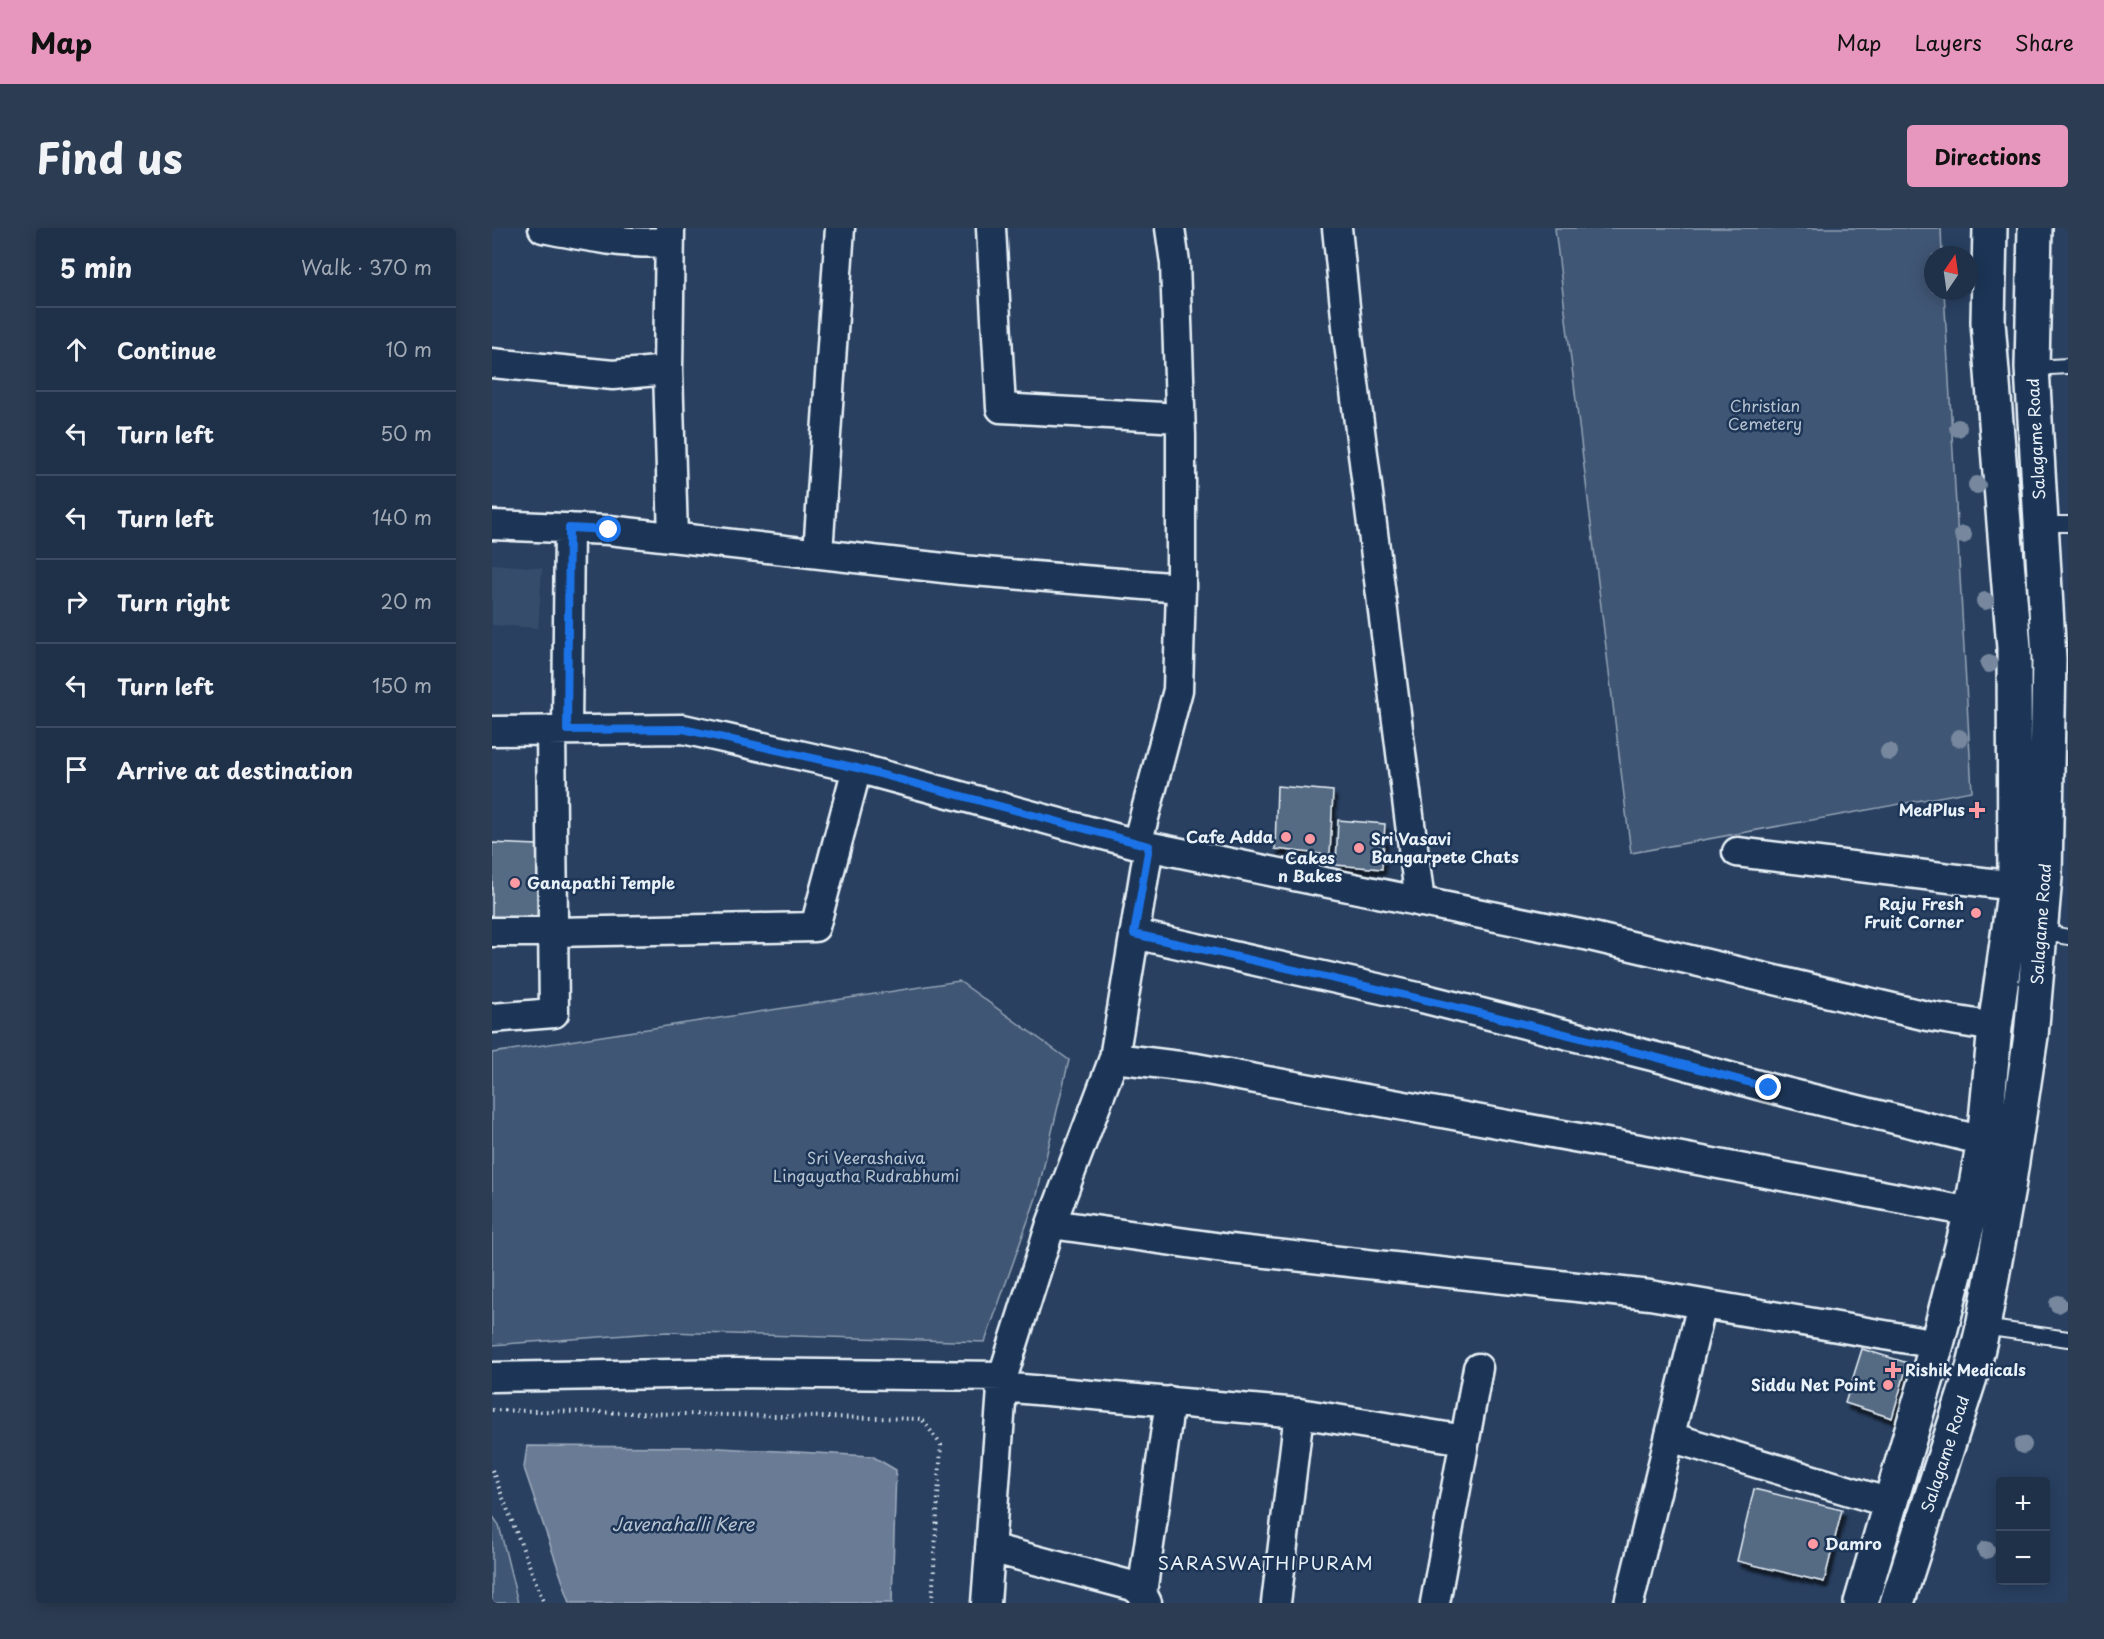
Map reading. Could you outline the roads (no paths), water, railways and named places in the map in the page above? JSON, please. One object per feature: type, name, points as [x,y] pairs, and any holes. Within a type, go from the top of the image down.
[{"type":"main road","points":[[1861,1603],[1937,1344],[1971,1212],[1984,1140],[1995,1027],[2034,931],[2015,886],[2014,648],[1988,322],[1990,228]]},
{"type":"main road","name":"Salagame Road","points":[[1897,1603],[1974,1365],[1983,1327],[2031,1036],[2034,931],[2045,877],[2049,659],[2055,524],[2032,368],[2035,228]]},
{"type":"street","points":[[543,228],[644,244],[670,235],[668,370],[673,537]]},
{"type":"street","points":[[818,553],[840,228]]},
{"type":"street","points":[[991,228],[1001,408],[1180,418]]},
{"type":"street","points":[[987,1603],[1001,1382],[1051,1224],[1114,1058],[1134,934],[1143,845],[1178,690],[1181,588],[1180,418],[1175,263],[1170,228]]},
{"type":"street","points":[[1337,228],[1348,336],[1419,902]]},
{"type":"street","points":[[492,363],[613,375],[668,370]]},
{"type":"street","points":[[492,525],[569,528],[673,537],[962,570],[1181,588]]},
{"type":"street","points":[[492,1018],[554,1013],[559,730],[569,528]]},
{"type":"street","points":[[492,731],[683,729],[857,768],[1143,845],[1585,935],[1927,1016],[1995,1027]]},
{"type":"street","points":[[492,932],[815,927],[857,768]]},
{"type":"street","points":[[1737,852],[2015,886]]},
{"type":"street","points":[[1134,934],[1422,998],[1769,1088],[1984,1140]]},
{"type":"street","points":[[1114,1058],[1196,1068],[1971,1212]]},
{"type":"street","points":[[1051,1224],[1230,1249],[1639,1294],[1937,1344]]},
{"type":"street","points":[[1629,1603],[1702,1304]]},
{"type":"street","points":[[1435,1603],[1478,1368]]},
{"type":"street","points":[[492,1377],[735,1372],[1001,1382],[1299,1413],[1465,1440]]},
{"type":"street","points":[[1145,1598],[1170,1401]]},
{"type":"street","points":[[1276,1603],[1299,1413]]},
{"type":"street","points":[[1670,1437],[1890,1503]]},
{"type":"street","points":[[990,1548],[1133,1586],[1145,1598]]},
{"type":"lane","points":[[2032,368],[2068,366]]},
{"type":"lane","points":[[1983,1327],[2068,1339]]},
{"type":"water","name":"Javenahalli Kere","points":[[527,1446],[702,1447],[872,1456],[896,1470],[892,1603],[570,1603],[524,1468]]},
{"type":"place","name":"MedPlus","points":[[1977,810]]},
{"type":"place","name":"Cafe Adda","points":[[1286,837]]},
{"type":"place","name":"Cakes n Bakes","points":[[1310,839]]},
{"type":"place","name":"Sri Vasavi Bangarpete Chats","points":[[1359,848]]},
{"type":"place","name":"Ganapathi Temple","points":[[515,883]]},
{"type":"place","name":"Raju Fresh Fruit Corner","points":[[1976,913]]},
{"type":"place","name":"Rishik Medicals","points":[[1893,1370]]},
{"type":"place","name":"Siddu Net Point","points":[[1888,1385]]},
{"type":"place","name":"Damro","points":[[1813,1544]]},
{"type":"district","name":"SARASWATHIPURAM","points":[[1266,1564]]},
{"type":"park label","name":"Christian Cemetery","points":[[1765,415]]},
{"type":"park label","name":"Sri Veerashaiva Lingayatha Rudrabhumi","points":[[866,1167]]}]
